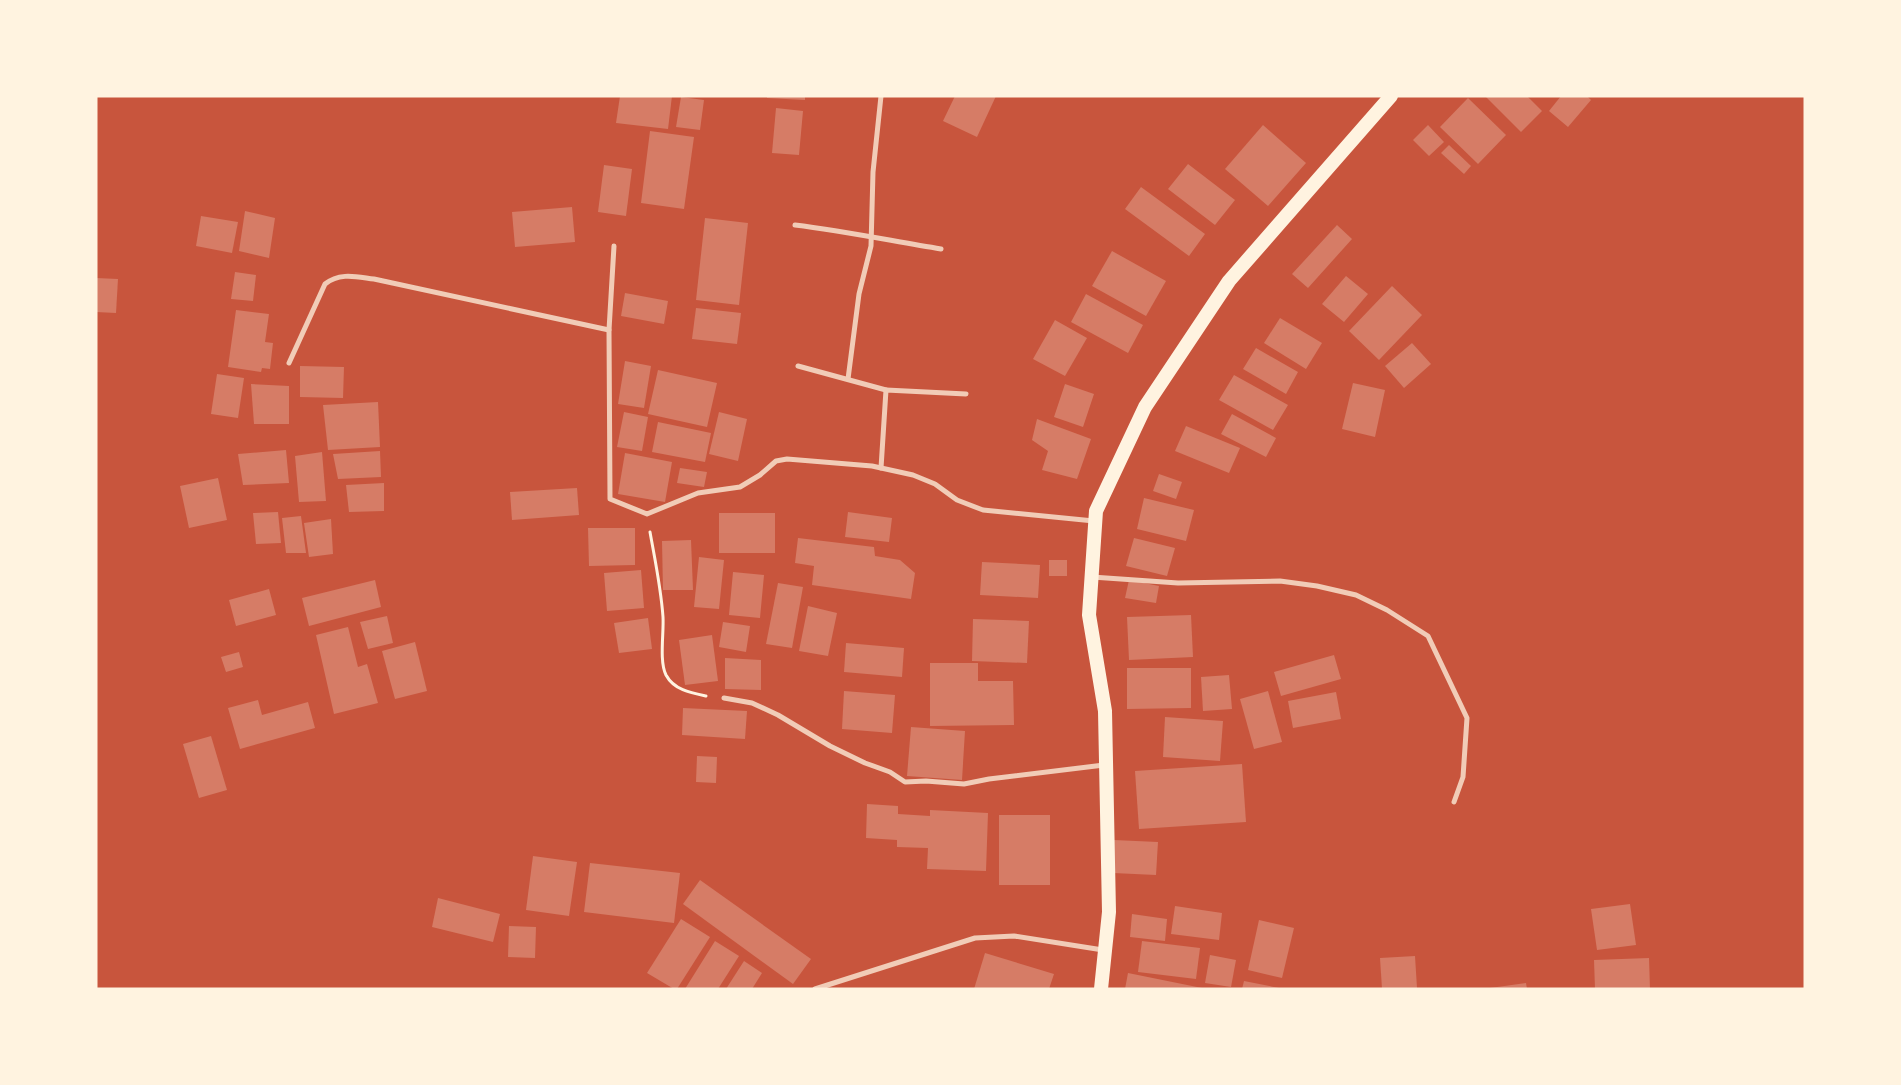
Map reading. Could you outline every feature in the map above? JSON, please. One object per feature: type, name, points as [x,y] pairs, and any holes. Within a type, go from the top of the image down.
[{"type":"highway","points":[[1101,989],[1109,912],[1105,711],[1089,615],[1096,511],[1145,407],[1229,281],[1391,96]]},
{"type":"street","points":[[848,379],[859,294],[871,246],[873,172],[881,96]]},
{"type":"street","points":[[795,225],[842,231],[941,249]]},
{"type":"street","points":[[614,246],[609,330],[610,499],[647,514],[698,493],[740,487],[760,475],[776,461],[787,459],[815,460],[881,468],[913,475],[935,484],[957,500],[983,510],[1095,521]]},
{"type":"street","points":[[288,363],[318,303],[325,284],[339,276],[374,280],[609,330]]},
{"type":"street","points":[[798,366],[886,390],[966,394]]},
{"type":"street","points":[[881,468],[886,390]]},
{"type":"street","points":[[1092,577],[1178,583],[1280,581],[1317,586],[1356,595],[1387,610],[1428,636],[1467,718],[1462,777],[1454,802]]},
{"type":"street","points":[[724,698],[752,703],[778,715],[830,746],[864,763],[890,772],[905,782],[926,780],[964,784],[1107,764]]},
{"type":"street","points":[[815,989],[975,938],[1014,936],[1106,950]]},
{"type":"path","points":[[647,514],[660,586],[663,656],[666,675],[682,690],[724,698]]},
{"type":"building","points":[[620,96],[672,96],[668,129],[616,123]]},
{"type":"building","points":[[767,96],[805,96],[805,100],[767,98]]},
{"type":"building","points":[[955,96],[996,96],[977,137],[943,121]]},
{"type":"building","points":[[1485,96],[1527,96],[1542,111],[1521,132]]},
{"type":"building","points":[[1561,96],[1587,96],[1591,100],[1568,127],[1549,111]]},
{"type":"building","points":[[681,97],[704,100],[700,130],[676,127]]},
{"type":"building","points":[[1468,98],[1506,135],[1478,164],[1440,127]]},
{"type":"building","points":[[776,108],[803,111],[799,155],[772,153]]},
{"type":"building","points":[[1263,125],[1306,163],[1268,206],[1225,169]]},
{"type":"building","points":[[1428,125],[1444,142],[1429,156],[1413,140]]},
{"type":"building","points":[[650,131],[694,137],[684,209],[641,203]]},
{"type":"building","points":[[1449,145],[1471,166],[1464,174],[1441,153]]},
{"type":"building","points":[[1188,164],[1235,200],[1215,225],[1168,189]]},
{"type":"building","points":[[604,165],[632,169],[626,216],[598,212]]},
{"type":"building","points":[[1141,187],[1205,234],[1189,256],[1125,209]]},
{"type":"building","points":[[572,207],[575,242],[515,247],[512,212]]},
{"type":"building","points":[[245,211],[275,218],[269,258],[239,251]]},
{"type":"building","points":[[201,216],[238,222],[232,253],[196,246]]},
{"type":"building","points":[[705,218],[748,223],[739,305],[696,300]]},
{"type":"building","points":[[1337,225],[1352,239],[1308,288],[1292,274]]},
{"type":"building","points":[[1112,251],[1166,281],[1146,316],[1092,286]]},
{"type":"building","points":[[235,272],[256,275],[253,301],[231,299]]},
{"type":"building","points":[[1346,276],[1368,294],[1344,322],[1322,304]]},
{"type":"building","points":[[96,278],[118,279],[116,313],[96,312]]},
{"type":"building","points":[[1392,286],[1422,315],[1379,360],[1349,331]]},
{"type":"building","points":[[625,293],[668,301],[664,324],[621,316]]},
{"type":"building","points":[[1086,294],[1143,325],[1128,353],[1071,322]]},
{"type":"building","points":[[696,308],[741,313],[737,344],[692,339]]},
{"type":"building","points":[[236,310],[269,314],[265,342],[273,343],[270,369],[262,368],[261,372],[228,367]]},
{"type":"building","points":[[1280,318],[1322,343],[1306,369],[1264,343]]},
{"type":"building","points":[[1055,320],[1087,338],[1065,376],[1033,359]]},
{"type":"building","points":[[1412,343],[1431,364],[1404,388],[1385,366]]},
{"type":"building","points":[[1256,348],[1298,372],[1286,394],[1243,369]]},
{"type":"building","points":[[625,361],[651,366],[644,408],[618,404]]},
{"type":"building","points":[[300,366],[344,367],[343,398],[300,397]]},
{"type":"building","points":[[658,370],[717,383],[707,427],[648,414]]},
{"type":"building","points":[[217,374],[244,378],[238,418],[211,414]]},
{"type":"building","points":[[1234,375],[1288,405],[1273,430],[1219,400]]},
{"type":"building","points":[[1353,383],[1385,390],[1375,437],[1342,429]]},
{"type":"building","points":[[251,384],[289,386],[289,424],[254,424]]},
{"type":"building","points":[[1065,384],[1094,394],[1083,427],[1054,417]]},
{"type":"building","points":[[378,402],[380,447],[328,450],[323,405]]},
{"type":"building","points":[[624,412],[648,417],[642,451],[617,447]]},
{"type":"building","points":[[719,412],[747,419],[738,461],[709,454]]},
{"type":"building","points":[[1232,414],[1276,438],[1266,457],[1221,434]]},
{"type":"building","points":[[1037,419],[1091,439],[1077,479],[1042,470],[1048,451],[1032,440]]},
{"type":"building","points":[[658,422],[711,433],[705,462],[652,452]]},
{"type":"building","points":[[1186,426],[1240,448],[1229,473],[1175,451]]},
{"type":"building","points":[[286,450],[289,483],[243,485],[238,454]]},
{"type":"building","points":[[380,451],[381,477],[338,479],[333,454]]},
{"type":"building","points":[[322,452],[326,501],[299,502],[295,456]]},
{"type":"building","points":[[625,453],[672,462],[665,502],[618,494]]},
{"type":"building","points":[[680,468],[707,472],[704,487],[677,483]]},
{"type":"building","points":[[1159,474],[1182,482],[1176,499],[1153,491]]},
{"type":"building","points":[[218,478],[227,520],[189,528],[180,486]]},
{"type":"building","points":[[384,483],[384,511],[349,512],[346,485]]},
{"type":"building","points":[[577,488],[579,515],[512,520],[510,492]]},
{"type":"building","points":[[1144,498],[1194,510],[1186,541],[1137,529]]},
{"type":"building","points":[[278,512],[281,543],[256,544],[253,513]]},
{"type":"building","points":[[848,512],[892,518],[889,542],[845,537]]},
{"type":"building","points":[[719,513],[775,513],[775,553],[719,553]]},
{"type":"building","points":[[301,516],[306,553],[286,553],[282,518]]},
{"type":"building","points":[[331,519],[333,554],[309,557],[304,523]]},
{"type":"building","points":[[588,528],[635,528],[635,565],[589,566]]},
{"type":"building","points":[[798,538],[874,547],[875,556],[900,560],[915,573],[911,599],[812,585],[814,566],[795,563]]},
{"type":"building","points":[[1134,538],[1175,548],[1167,576],[1126,566]]},
{"type":"building","points":[[691,540],[693,590],[663,590],[662,541]]},
{"type":"building","points":[[699,557],[724,560],[719,609],[694,607]]},
{"type":"building","points":[[1049,560],[1067,560],[1067,576],[1049,576]]},
{"type":"building","points":[[982,562],[1040,565],[1038,598],[980,595]]},
{"type":"building","points":[[641,570],[644,608],[607,611],[604,573]]},
{"type":"building","points":[[733,572],[764,575],[760,618],[729,615]]},
{"type":"building","points":[[375,580],[381,607],[309,626],[302,598]]},
{"type":"building","points":[[1129,580],[1159,586],[1156,603],[1125,598]]},
{"type":"building","points":[[778,583],[803,587],[792,648],[766,644]]},
{"type":"building","points":[[269,589],[276,615],[236,626],[229,600]]},
{"type":"building","points":[[808,606],[837,613],[828,656],[799,651]]},
{"type":"building","points":[[1191,615],[1193,657],[1129,660],[1127,617]]},
{"type":"building","points":[[387,616],[393,643],[368,649],[360,622]]},
{"type":"building","points":[[648,618],[652,649],[619,653],[614,623]]},
{"type":"building","points":[[973,619],[1029,621],[1027,663],[972,661]]},
{"type":"building","points":[[723,622],[750,626],[746,652],[719,647]]},
{"type":"building","points":[[348,627],[358,667],[367,664],[378,703],[334,714],[316,635]]},
{"type":"building","points":[[712,635],[718,681],[685,685],[679,640]]},
{"type":"building","points":[[415,642],[427,691],[395,699],[382,651]]},
{"type":"building","points":[[846,643],[904,648],[902,677],[844,672]]},
{"type":"building","points":[[239,652],[243,667],[226,672],[221,657]]},
{"type":"building","points":[[1334,655],[1341,679],[1281,696],[1274,672]]},
{"type":"building","points":[[725,658],[761,660],[761,690],[725,689]]},
{"type":"building","points":[[930,663],[978,663],[978,681],[1013,681],[1014,725],[930,726]]},
{"type":"building","points":[[1127,668],[1191,668],[1191,708],[1127,709]]},
{"type":"building","points":[[1229,675],[1232,709],[1203,711],[1201,677]]},
{"type":"building","points":[[844,691],[895,695],[892,733],[842,729]]},
{"type":"building","points":[[1268,691],[1282,742],[1254,749],[1240,699]]},
{"type":"building","points":[[1336,692],[1341,719],[1293,728],[1288,701]]},
{"type":"building","points":[[258,700],[262,715],[308,702],[315,728],[240,749],[228,708]]},
{"type":"building","points":[[683,708],[747,711],[745,739],[682,735]]},
{"type":"building","points":[[1165,717],[1223,721],[1220,761],[1163,757]]},
{"type":"building","points":[[911,727],[965,731],[962,780],[907,776]]},
{"type":"building","points":[[211,736],[227,790],[199,798],[183,744]]},
{"type":"building","points":[[697,756],[717,757],[716,783],[696,782]]},
{"type":"building","points":[[1242,764],[1246,822],[1139,829],[1135,771]]},
{"type":"building","points":[[867,804],[898,806],[898,814],[930,816],[930,810],[988,813],[986,871],[927,869],[928,848],[897,847],[897,840],[866,838]]},
{"type":"building","points":[[999,815],[1050,815],[1050,885],[999,885]]},
{"type":"building","points":[[1114,840],[1158,842],[1156,875],[1113,873]]},
{"type":"building","points":[[533,856],[577,862],[569,916],[526,910]]},
{"type":"building","points":[[590,863],[680,873],[674,923],[584,912]]},
{"type":"building","points":[[700,880],[811,959],[793,984],[683,904]]},
{"type":"building","points":[[438,898],[500,914],[493,942],[432,927]]},
{"type":"building","points":[[1630,904],[1636,945],[1597,950],[1591,909]]},
{"type":"building","points":[[1175,906],[1222,913],[1219,940],[1171,934]]},
{"type":"building","points":[[1132,914],[1167,919],[1165,941],[1130,937]]},
{"type":"building","points":[[681,919],[710,937],[677,989],[674,989],[647,973]]},
{"type":"building","points":[[1259,920],[1294,928],[1282,978],[1248,970]]},
{"type":"building","points":[[509,926],[536,927],[535,958],[508,957]]},
{"type":"building","points":[[715,941],[739,956],[718,989],[685,989]]},
{"type":"building","points":[[1142,941],[1200,948],[1196,979],[1138,972]]},
{"type":"building","points":[[985,953],[1054,974],[1049,989],[974,989]]},
{"type":"building","points":[[1210,955],[1236,960],[1231,987],[1205,983]]},
{"type":"building","points":[[1415,956],[1417,988],[1382,989],[1380,958]]},
{"type":"building","points":[[1649,958],[1650,989],[1595,989],[1594,960]]},
{"type":"building","points":[[744,961],[762,973],[752,989],[726,989]]},
{"type":"building","points":[[1128,973],[1202,988],[1202,989],[1125,989]]},
{"type":"building","points":[[1244,981],[1279,988],[1279,989],[1242,989]]},
{"type":"building","points":[[1526,983],[1527,989],[1490,989],[1490,988]]}]
